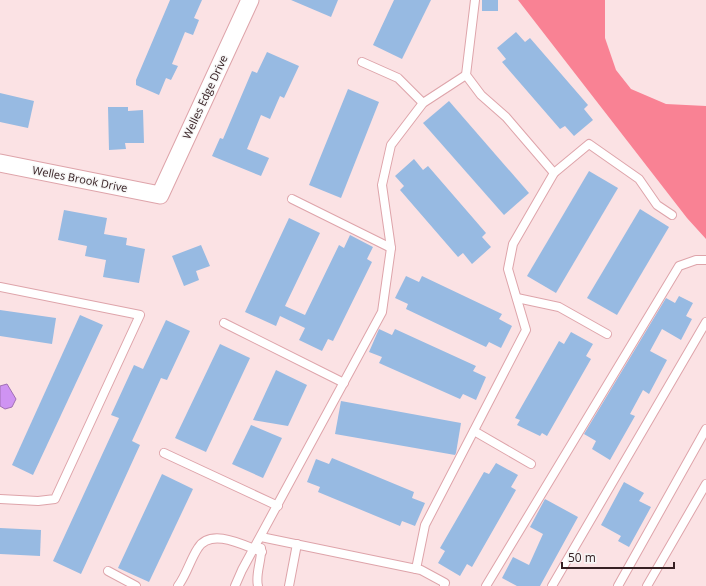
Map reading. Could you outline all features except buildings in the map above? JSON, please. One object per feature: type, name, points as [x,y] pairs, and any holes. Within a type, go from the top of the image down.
[{"type":"street","name":"Welles Edge Drive","points":[[160,195],[250,0]]},
{"type":"street","name":"Welles Brook Drive","points":[[0,163],[160,195]]},
{"type":"lane","points":[[475,0],[466,75],[481,95],[506,116],[554,173]]},
{"type":"lane","points":[[362,62],[398,78],[423,103]]},
{"type":"lane","points":[[258,586],[258,551],[261,537],[382,312],[392,248],[382,185],[391,145],[423,103],[466,75]]},
{"type":"lane","points":[[416,569],[425,525],[526,330],[508,269],[513,244],[554,173],[589,144],[639,179],[657,205],[672,215]]},
{"type":"lane","points":[[292,199],[392,248]]},
{"type":"lane","points":[[486,586],[679,266],[696,260],[706,260]]},
{"type":"lane","points":[[0,287],[140,315],[55,499],[38,501],[0,498]]},
{"type":"lane","points":[[517,298],[558,307],[607,334]]},
{"type":"lane","points":[[552,586],[706,322]]},
{"type":"lane","points":[[224,323],[344,384]]},
{"type":"lane","points":[[618,586],[706,429]]},
{"type":"lane","points":[[474,431],[531,464]]},
{"type":"lane","points":[[164,453],[278,506]]},
{"type":"lane","points":[[647,586],[706,484]]},
{"type":"lane","points":[[261,537],[416,569],[445,583],[444,586]]},
{"type":"lane","points":[[178,586],[199,546],[211,538],[225,539],[258,551]]},
{"type":"lane","points":[[289,586],[297,544]]},
{"type":"lane","points":[[235,586],[258,551]]},
{"type":"lane","points":[[108,572],[136,586]]},
{"type":"shaded area","points":[[518,0],[605,0],[605,38],[616,70],[631,89],[666,104],[706,106],[706,239],[687,218]]},
{"type":"shaded area","points":[[7,384],[16,399],[12,407],[5,409],[0,406],[0,386]]}]
